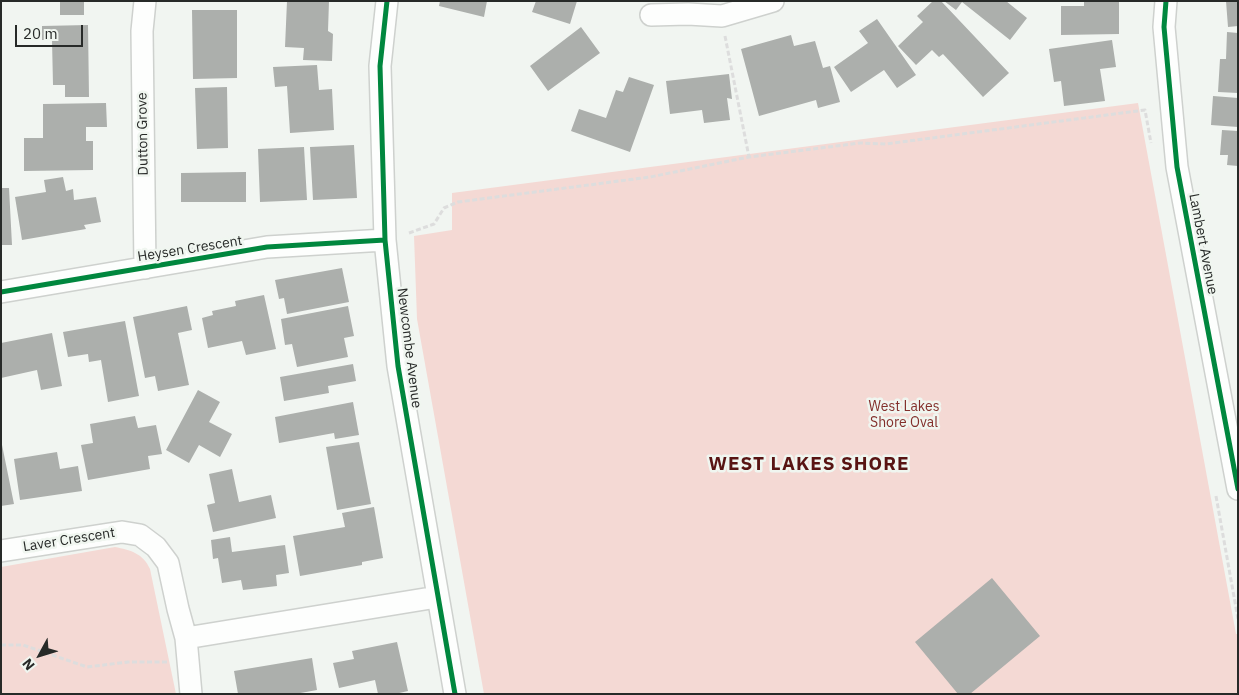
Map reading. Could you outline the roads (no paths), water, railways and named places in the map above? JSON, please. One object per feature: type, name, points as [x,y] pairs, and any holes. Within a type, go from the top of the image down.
[{"type":"street","name":"Dutton Grove","points":[[145,1],[142,31],[145,268]]},
{"type":"street","name":"Newcombe Avenue","points":[[387,1],[380,66],[385,240],[398,366],[455,694]]},
{"type":"street","points":[[651,15],[688,14],[722,16],[773,1]]},
{"type":"street","name":"Lambert Avenue","points":[[1166,1],[1164,27],[1177,167],[1238,489]]},
{"type":"street","name":"Heysen Crescent","points":[[1,292],[268,247],[385,240]]},
{"type":"street","name":"Laver Crescent","points":[[1,551],[122,532],[140,535],[156,547],[168,563],[186,638],[191,694]]},
{"type":"street","points":[[186,638],[437,597]]},
{"type":"district","name":"WEST LAKES SHORE","points":[[809,465]]},
{"type":"park label","name":"West Lakes Shore Oval","points":[[904,416]]}]
